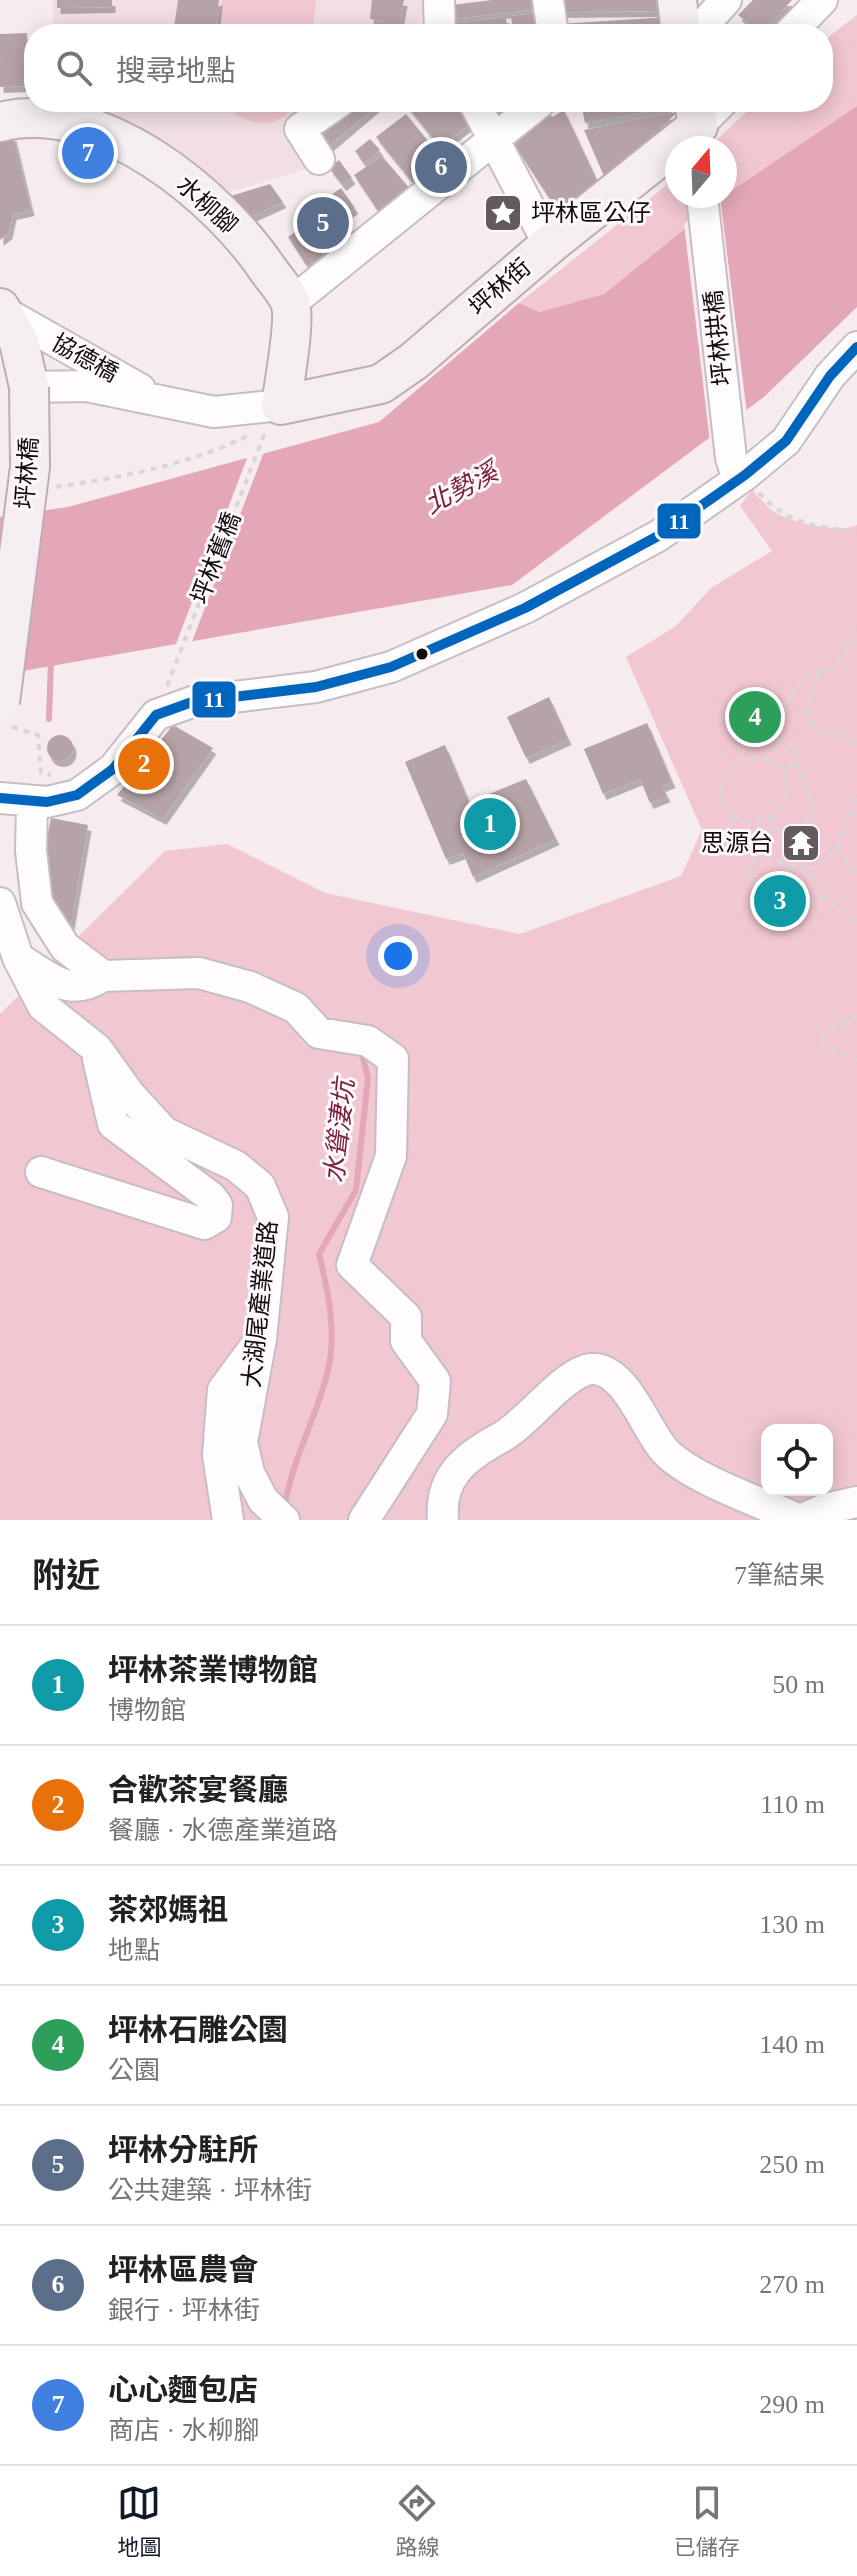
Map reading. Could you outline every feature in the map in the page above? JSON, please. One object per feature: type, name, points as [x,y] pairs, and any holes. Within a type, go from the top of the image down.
[{"type":"main road","points":[[677,0],[680,24]]},
{"type":"main road","name":"水柳腳","points":[[0,122],[11,119],[58,122],[104,132],[135,147],[222,212],[257,254],[291,303]]},
{"type":"main road","name":"坪林街","points":[[274,416],[381,384],[414,361],[703,119]]},
{"type":"main road","points":[[274,416],[291,303]]},
{"type":"main road","name":"坪林橋","points":[[0,702],[30,467],[29,387],[19,342],[2,310]]},
{"type":"street","points":[[438,24],[439,0]]},
{"type":"street","points":[[548,0],[552,24]]},
{"type":"street","points":[[704,24],[726,0]]},
{"type":"street","points":[[799,24],[822,0]]},
{"type":"street","points":[[319,159],[300,129],[325,112]]},
{"type":"street","points":[[479,112],[549,245]]},
{"type":"street","points":[[291,303],[529,112]]},
{"type":"street","name":"坪林拱橋","points":[[703,208],[731,458],[741,477]]},
{"type":"street","name":"協德橋","points":[[2,310],[166,403]]},
{"type":"street","points":[[0,802],[32,803],[77,795],[113,769],[156,715],[192,702],[316,687],[391,667],[525,608],[658,536],[741,477],[786,441],[830,376],[857,347]]},
{"type":"street","name":"協德橋","points":[[29,387],[87,386],[214,412],[274,416]]},
{"type":"street","points":[[32,803],[31,851],[37,903],[65,947],[103,976]]},
{"type":"street","name":"大湖尾產業道路","points":[[0,903],[18,958],[43,1006],[97,1049],[130,1095],[164,1132],[236,1166],[260,1186],[273,1217],[261,1339],[242,1442],[256,1487],[263,1500],[284,1520]]},
{"type":"street","points":[[18,958],[67,987],[86,988],[103,976],[199,973],[250,987],[296,1008],[319,1033],[368,1041],[393,1059],[391,1156],[352,1265],[406,1317],[406,1341],[435,1381],[432,1414],[364,1520]]},
{"type":"street","points":[[41,1172],[204,1224],[216,1217],[217,1205],[211,1197],[113,1124],[97,1049]]},
{"type":"street","points":[[228,1520],[218,1455],[223,1390],[261,1339]]},
{"type":"street","points":[[443,1520],[441,1500],[449,1476],[475,1451],[518,1428],[577,1373],[593,1369],[608,1371],[620,1381],[657,1442],[677,1464],[800,1520],[825,1509],[857,1502]]},
{"type":"path","name":"坪林舊橋","points":[[165,690],[274,416]]},
{"type":"path","points":[[43,488],[115,478],[232,444]]},
{"type":"path","points":[[741,477],[775,509],[809,527],[857,531]]},
{"type":"path","points":[[765,758],[778,742],[776,729],[781,715],[806,677],[836,668],[857,632]]},
{"type":"path","points":[[818,673],[807,714],[821,732],[838,738],[845,735],[857,745]]},
{"type":"path","points":[[0,723],[38,735],[41,773],[62,778],[77,795]]},
{"type":"path","points":[[770,819],[779,834],[792,826],[804,824],[812,806],[795,760],[796,747],[778,742]]},
{"type":"path","points":[[749,756],[765,758],[784,771],[790,790],[770,819],[749,823],[734,816],[723,805],[720,791],[725,776],[736,763],[749,756]]},
{"type":"path","points":[[784,771],[795,760]]},
{"type":"path","points":[[808,870],[836,850],[857,798]]},
{"type":"path","points":[[734,816],[726,840],[754,854],[808,870],[825,896],[846,917],[857,922]]},
{"type":"path","points":[[836,850],[857,874]]},
{"type":"path","points":[[754,854],[749,867],[755,886],[770,907],[785,912],[825,896]]},
{"type":"path","points":[[755,886],[793,866]]},
{"type":"path","points":[[857,1017],[831,1028],[821,1037],[822,1045],[857,1061]]},
{"type":"shaded area","points":[[53,0],[427,0],[420,24],[53,24]]},
{"type":"shaded area","points":[[222,0],[316,0],[313,24],[218,24]]},
{"type":"shaded area","points":[[857,15],[857,106],[737,187],[737,136],[721,136],[746,112],[833,112],[833,33]]},
{"type":"shaded area","points":[[83,112],[324,112],[316,166],[227,193],[135,123]]},
{"type":"shaded area","points":[[234,112],[289,112],[272,122],[263,123]]},
{"type":"shaded area","points":[[665,187],[665,208],[710,208],[604,294],[538,312],[519,303]]},
{"type":"shaded area","points":[[752,490],[770,509],[788,518],[825,527],[857,525],[857,1520],[0,1520],[0,1014],[165,851],[227,844],[325,893],[520,934],[681,876],[702,830],[626,657],[676,626],[711,588],[772,551],[740,506]]},
{"type":"water","name":"北勢溪","points":[[857,106],[857,307],[764,397],[512,585],[0,675],[0,517],[68,507],[379,422],[519,303],[539,312],[604,294],[710,208],[737,208],[737,187]]},
{"type":"pier","points":[[705,208],[721,208],[747,414],[710,442],[684,224]]},
{"type":"pier","points":[[265,449],[190,647],[174,649],[249,453]]},
{"type":"building","points":[[57,0],[112,0],[112,7],[57,8]]},
{"type":"building","points":[[178,0],[219,0],[216,24],[174,24]]},
{"type":"building","points":[[372,0],[404,0],[400,24],[374,24],[374,21],[389,22],[370,19]]},
{"type":"building","points":[[492,0],[535,0],[537,9],[445,20],[443,6]]},
{"type":"building","points":[[552,0],[656,0],[657,11],[554,12]]},
{"type":"building","points":[[753,0],[792,0],[770,24],[749,24],[738,15]]},
{"type":"building","points":[[540,13],[541,24],[512,24],[511,16]]},
{"type":"building","points":[[506,17],[507,24],[446,24]]},
{"type":"building","points":[[668,17],[670,24],[559,24]]},
{"type":"building","points":[[24,33],[24,86],[0,87],[0,34]]},
{"type":"building","points":[[330,112],[369,112],[321,153],[306,130]]},
{"type":"building","points":[[412,112],[463,112],[471,123],[440,147]]},
{"type":"building","points":[[484,112],[506,112],[491,123]]},
{"type":"building","points":[[537,112],[549,112],[552,117],[565,112],[601,189],[561,216],[510,138]]},
{"type":"building","points":[[583,112],[647,112],[585,123]]},
{"type":"building","points":[[677,112],[607,183],[584,130]]},
{"type":"building","points":[[406,114],[441,157],[414,184],[376,137]]},
{"type":"building","points":[[13,135],[31,210],[13,214],[9,233],[0,240],[0,138]]},
{"type":"building","points":[[370,139],[380,150],[364,163],[355,151]]},
{"type":"building","points":[[382,156],[411,190],[380,214],[354,175]]},
{"type":"building","points":[[339,160],[352,178],[343,185],[329,168]]},
{"type":"building","points":[[270,184],[283,202],[243,220],[231,196]]},
{"type":"building","points":[[341,188],[355,208],[342,216],[354,234],[307,266],[288,237],[302,227],[296,219]]},
{"type":"building","points":[[549,697],[568,739],[526,758],[507,717]]},
{"type":"building","points":[[647,723],[672,782],[662,786],[667,796],[650,803],[640,779],[603,794],[584,749]]},
{"type":"building","points":[[173,725],[213,748],[163,819],[117,795]]},
{"type":"building","points":[[60,735],[69,739],[73,748],[69,757],[60,761],[51,757],[47,748],[51,739]]},
{"type":"building","points":[[445,745],[469,802],[526,779],[556,839],[473,877],[463,853],[446,859],[405,762]]},
{"type":"building","points":[[51,818],[88,825],[70,930],[55,913],[41,872]]},
{"type":"waterway","name":"水聳淒坑","points":[[49,719],[51,659]]},
{"type":"waterway","name":"水聳淒坑","points":[[286,1499],[331,1356],[330,1312],[319,1254],[356,1190],[368,1078],[361,1050]]},
{"type":"transit line","name":"11","points":[[0,798],[47,802],[77,795],[113,769],[156,715],[192,702],[316,687],[391,667],[525,608],[658,536],[745,475],[786,441],[830,376],[857,347]]},
{"type":"place","name":"心心麵包店","points":[[88,153]]},
{"type":"place","name":"坪林區農會","points":[[441,167]]},
{"type":"place","name":"坪林區公仔","points":[[503,213]]},
{"type":"place","name":"坪林分駐所","points":[[323,223]]},
{"type":"place","name":"坪林石雕公園","points":[[755,717]]},
{"type":"place","name":"合歡茶宴餐廳","points":[[144,764]]},
{"type":"place","name":"坪林茶業博物館","points":[[490,824]]},
{"type":"place","name":"思源台","points":[[801,843]]},
{"type":"place","name":"茶郊媽祖","points":[[780,901]]}]
